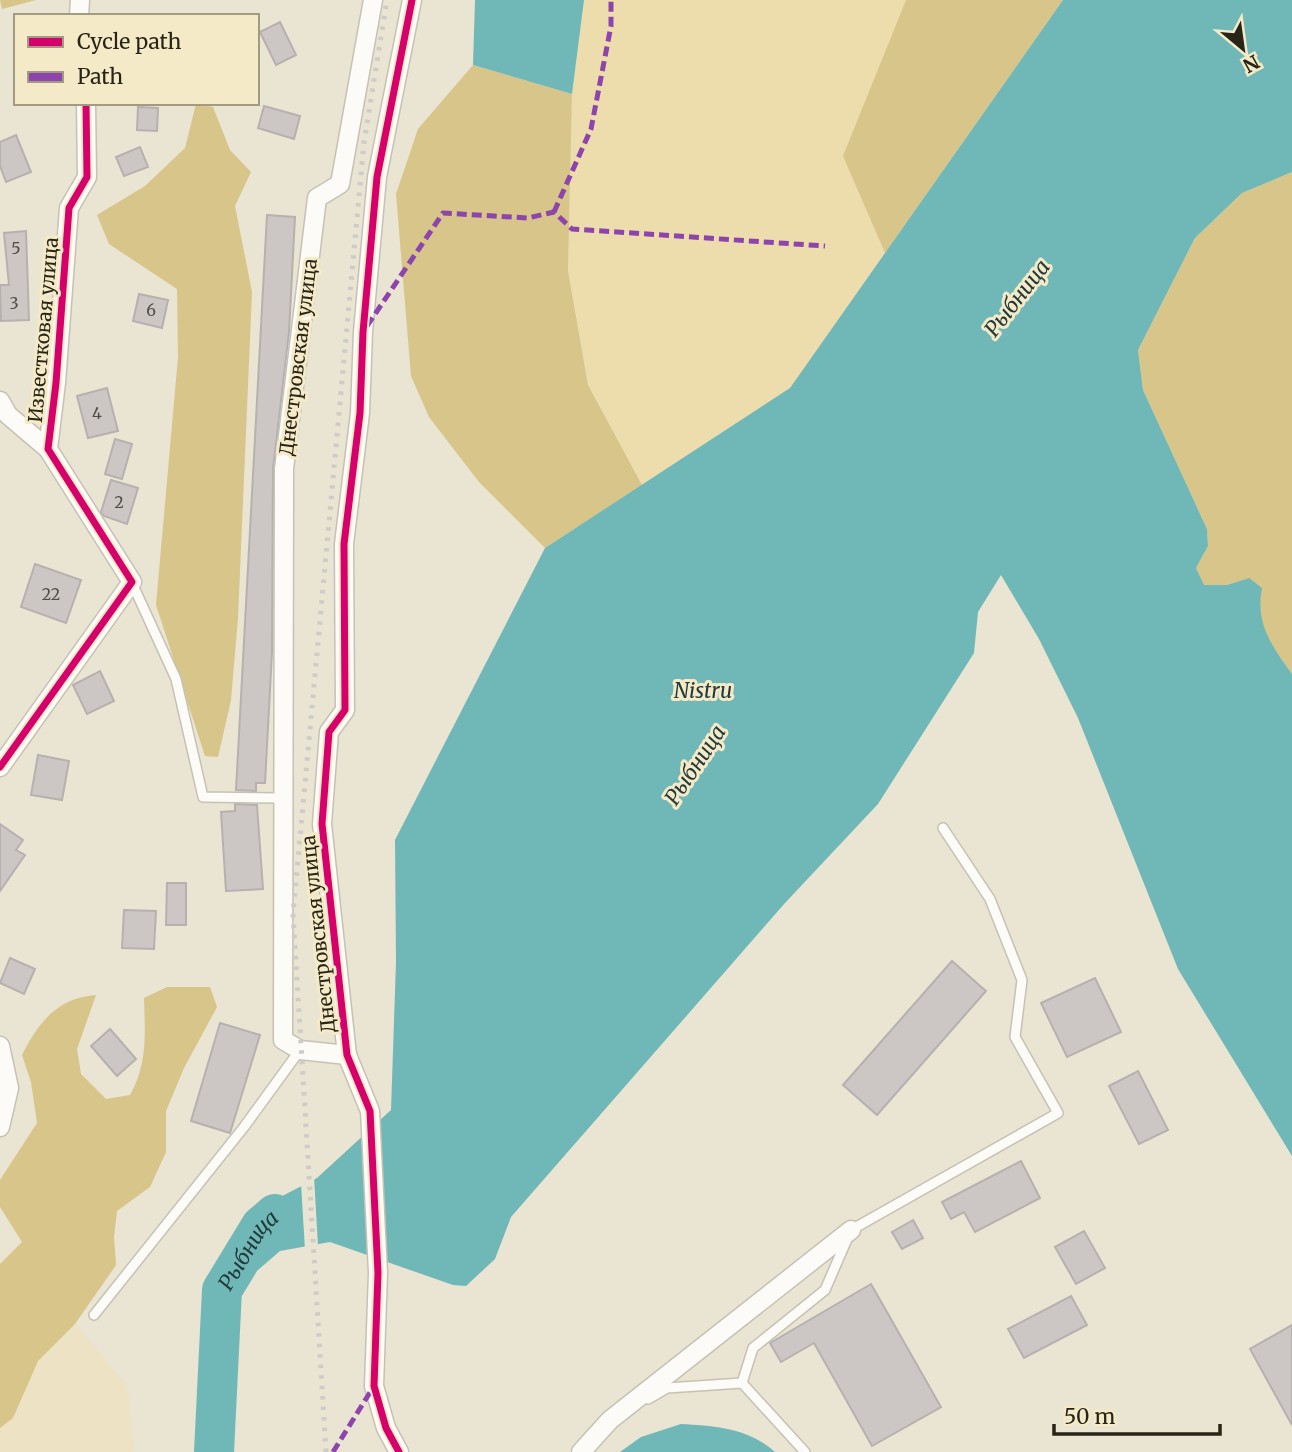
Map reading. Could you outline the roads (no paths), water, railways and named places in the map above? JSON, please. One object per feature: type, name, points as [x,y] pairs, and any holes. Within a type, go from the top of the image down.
[{"type":"street","name":"Днестровская улица","points":[[347,1055],[300,1050],[283,1040],[284,469],[317,198],[340,184],[373,0]]},
{"type":"street","name":"Днестровская улица","points":[[399,1452],[386,1428],[374,1386],[378,1273],[370,1111],[347,1055],[322,824],[329,732],[345,710],[344,544],[360,413],[363,332],[377,177],[412,0]]},
{"type":"street","name":"Известковая улица","points":[[86,105],[87,177],[69,208],[56,383],[48,449],[132,582]]},
{"type":"street","points":[[0,401],[8,415],[48,449]]},
{"type":"street","points":[[0,767],[132,582]]},
{"type":"street","points":[[0,1046],[9,1088],[0,1127]]},
{"type":"street","points":[[581,1452],[610,1420],[851,1230]]},
{"type":"lane","points":[[132,582],[176,679],[203,797],[283,798]]},
{"type":"lane","points":[[742,1383],[753,1348],[825,1290],[851,1230],[1058,1113],[1014,1037],[1022,979],[990,899],[943,828]]},
{"type":"lane","points":[[94,1315],[244,1127],[300,1050]]},
{"type":"lane","points":[[610,1420],[667,1388],[742,1383]]},
{"type":"lane","points":[[742,1383],[806,1452]]},
{"type":"water","points":[[475,0],[584,0],[572,94],[473,65]]},
{"type":"water","name":"Nistru","points":[[1063,0],[1292,0],[1292,172],[1242,193],[1195,238],[1138,350],[1143,390],[1207,529],[1208,546],[1196,568],[1204,585],[1227,585],[1249,578],[1262,588],[1260,601],[1263,624],[1272,644],[1292,674],[1292,1156],[1178,969],[1078,718],[1039,639],[1001,575],[978,612],[974,653],[878,804],[785,903],[511,1217],[495,1259],[466,1286],[453,1285],[330,1242],[280,1251],[258,1270],[229,1245],[265,1205],[317,1178],[391,1110],[396,962],[395,840],[545,548],[790,388]]},
{"type":"water","points":[[681,1424],[719,1427],[743,1433],[775,1452],[620,1452],[641,1437]]},
{"type":"waterway","name":"Рыбница","points":[[214,1452],[222,1290],[261,1226],[275,1214]]},
{"type":"railway","points":[[326,1452],[293,914],[364,142],[387,0]]}]
